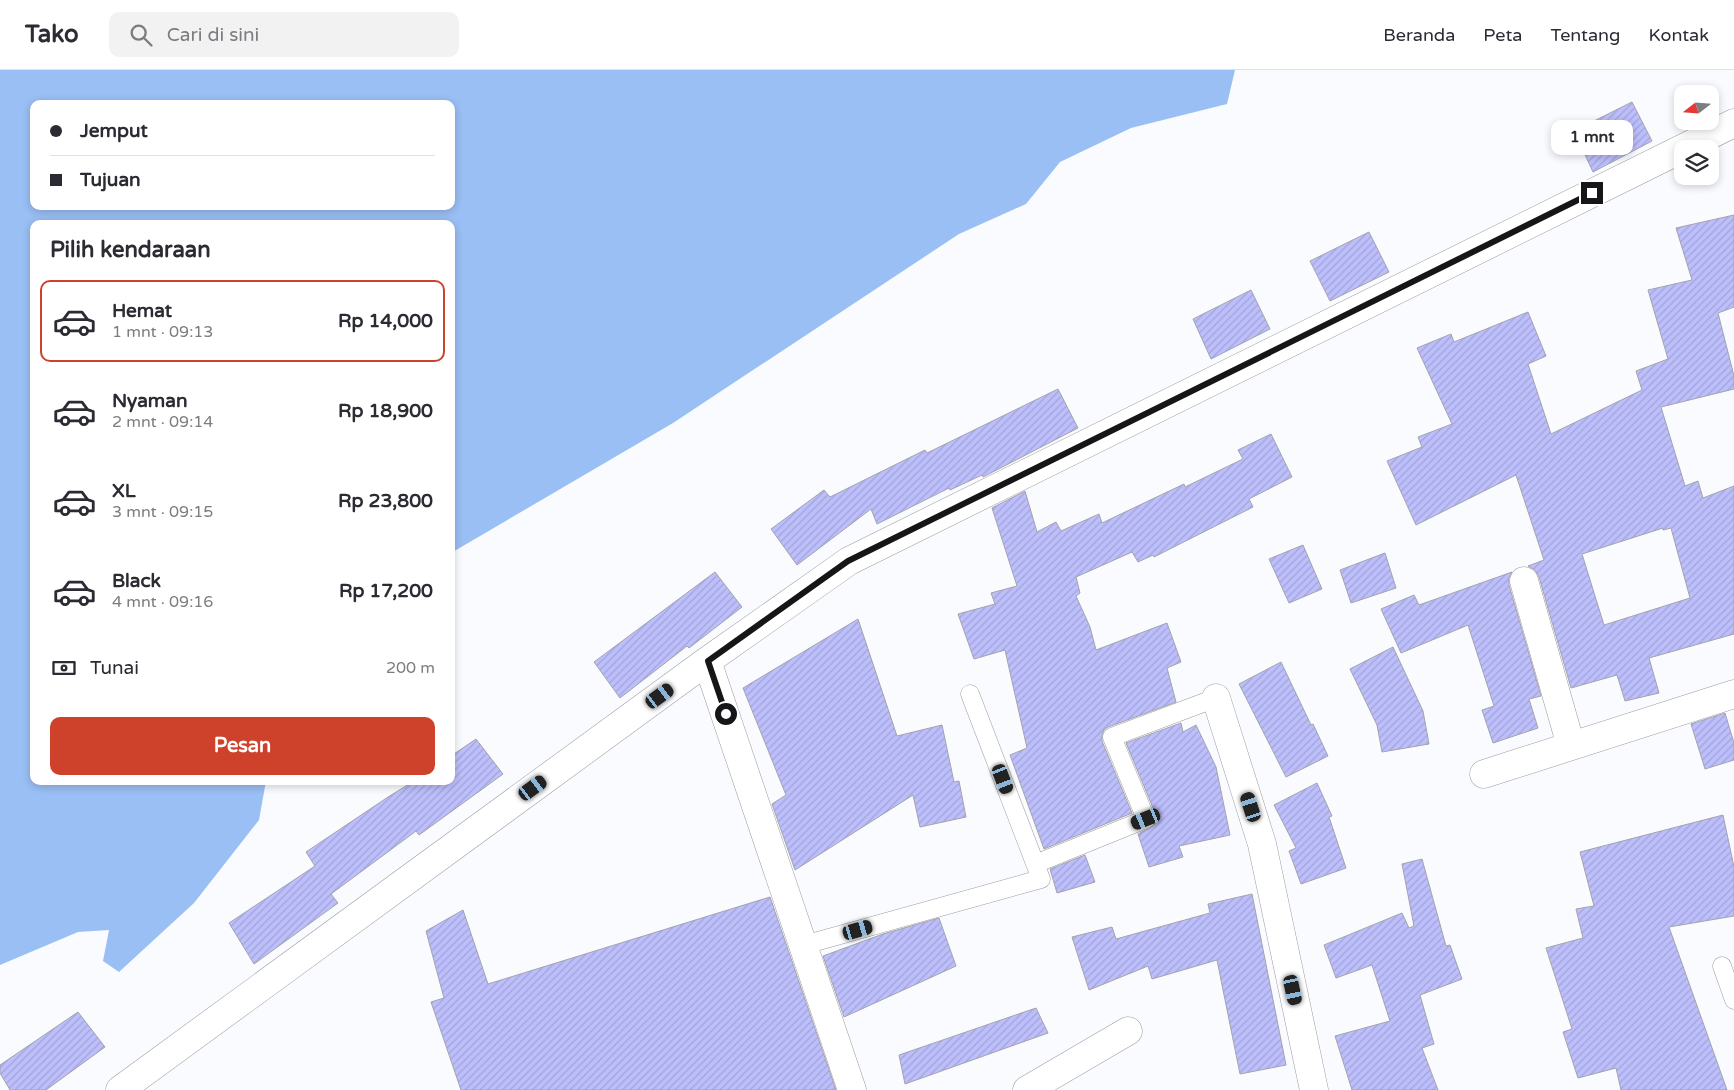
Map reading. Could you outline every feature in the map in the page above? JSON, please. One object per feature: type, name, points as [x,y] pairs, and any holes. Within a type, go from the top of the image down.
[{"type":"street","points":[[120,1090],[848,561],[1734,123]]},
{"type":"street","points":[[1524,580],[1570,746]]},
{"type":"street","points":[[708,661],[852,1090]]},
{"type":"street","points":[[1484,774],[1734,694]]},
{"type":"street","points":[[1216,698],[1262,844],[1314,1090]]},
{"type":"street","points":[[1027,1090],[1128,1032]]},
{"type":"lane","points":[[804,946],[1041,879],[970,694]]},
{"type":"lane","points":[[1035,864],[1146,819],[1112,737],[1216,698]]},
{"type":"lane","points":[[1722,966],[1734,1000]]},
{"type":"water","points":[[0,70],[1235,70],[1227,104],[1131,128],[1060,162],[1026,204],[959,234],[673,423],[455,551],[455,220],[30,220],[30,785],[265,785],[259,820],[194,903],[119,972],[103,961],[109,930],[78,932],[0,965]]},
{"type":"building","points":[[1632,102],[1652,141],[1593,172],[1574,131]]},
{"type":"building","points":[[1734,215],[1734,307],[1718,313],[1734,376],[1734,389],[1661,407],[1685,486],[1698,481],[1703,498],[1734,486],[1734,634],[1649,658],[1659,693],[1625,701],[1617,675],[1571,688],[1539,577],[1535,570],[1528,566],[1544,560],[1516,475],[1416,525],[1387,461],[1422,447],[1418,437],[1452,424],[1417,348],[1451,334],[1454,342],[1528,312],[1546,356],[1528,364],[1551,434],[1642,390],[1636,371],[1668,359],[1648,290],[1692,280],[1676,228]],"holes":[[[1663,528],[1663,530],[1671,528],[1690,598],[1604,625],[1582,554]]]},
{"type":"building","points":[[1369,232],[1389,272],[1330,301],[1310,261]]},
{"type":"building","points":[[1251,290],[1270,329],[1211,359],[1193,319]]},
{"type":"building","points":[[1058,389],[1078,428],[983,477],[982,475],[950,490],[949,488],[877,524],[871,509],[797,565],[771,529],[824,490],[830,497],[925,450],[927,453]]},
{"type":"building","points":[[1271,434],[1292,477],[1249,499],[1253,507],[1154,557],[1153,555],[1138,562],[1132,552],[1076,577],[1080,593],[1076,596],[1090,627],[1096,650],[1167,623],[1181,662],[1167,668],[1176,702],[1108,727],[1102,735],[1102,741],[1132,813],[1044,849],[1010,755],[1027,748],[1005,650],[974,659],[958,614],[995,604],[991,593],[1017,586],[992,508],[1025,491],[1037,532],[1056,522],[1061,531],[1099,514],[1102,523],[1184,484],[1185,487],[1243,459],[1238,450]]},
{"type":"building","points":[[1303,545],[1322,589],[1289,603],[1269,559]]},
{"type":"building","points":[[1385,553],[1396,588],[1351,603],[1340,570]]},
{"type":"building","points":[[715,572],[742,607],[689,648],[687,646],[620,698],[594,662]]},
{"type":"building","points":[[1512,572],[1509,578],[1509,585],[1541,696],[1529,699],[1538,728],[1493,743],[1482,710],[1494,706],[1468,625],[1401,653],[1381,609],[1414,595],[1419,605]]},
{"type":"building","points":[[858,619],[897,736],[942,725],[954,782],[959,781],[966,817],[920,827],[913,795],[795,870],[772,804],[786,795],[743,688]]},
{"type":"building","points":[[1393,647],[1423,711],[1429,744],[1382,752],[1377,725],[1350,669]]},
{"type":"building","points":[[1281,662],[1328,756],[1286,777],[1239,684]]},
{"type":"building","points":[[1725,713],[1734,743],[1734,760],[1705,769],[1691,724]]},
{"type":"building","points":[[1181,723],[1183,732],[1196,725],[1216,767],[1230,835],[1179,846],[1183,857],[1149,867],[1138,834],[1154,826],[1156,815],[1126,743]]},
{"type":"building","points":[[476,739],[503,774],[419,835],[416,831],[331,894],[338,903],[254,964],[229,923],[315,866],[306,852],[408,785],[455,785],[455,753]]},
{"type":"building","points":[[1317,783],[1332,816],[1329,817],[1346,868],[1301,884],[1289,851],[1296,848],[1274,805]]},
{"type":"building","points":[[1723,815],[1734,867],[1734,916],[1669,927],[1727,1090],[1621,1090],[1616,1068],[1578,1078],[1563,1032],[1572,1029],[1546,948],[1583,938],[1576,909],[1594,906],[1580,852]]},
{"type":"building","points":[[1085,855],[1095,882],[1057,893],[1050,869]]},
{"type":"building","points":[[1422,859],[1446,946],[1450,945],[1462,979],[1420,995],[1434,1044],[1422,1048],[1438,1090],[1352,1090],[1335,1036],[1390,1021],[1372,965],[1336,978],[1324,945],[1402,913],[1409,928],[1414,926],[1402,864]]},
{"type":"building","points":[[1252,894],[1286,1065],[1240,1074],[1217,960],[1152,979],[1148,966],[1089,990],[1072,937],[1112,927],[1116,939],[1210,913],[1208,904]]},
{"type":"building","points":[[770,897],[836,1090],[461,1090],[431,1002],[444,998],[426,931],[463,910],[488,984]]},
{"type":"building","points":[[939,918],[956,966],[844,1017],[823,956],[883,934]]},
{"type":"building","points":[[1036,1008],[1048,1033],[905,1084],[899,1055]]},
{"type":"building","points":[[78,1012],[105,1047],[46,1090],[10,1090],[0,1073],[0,1065]]},
{"type":"route","points":[[726,714],[708,661],[848,561],[1592,193]]}]
